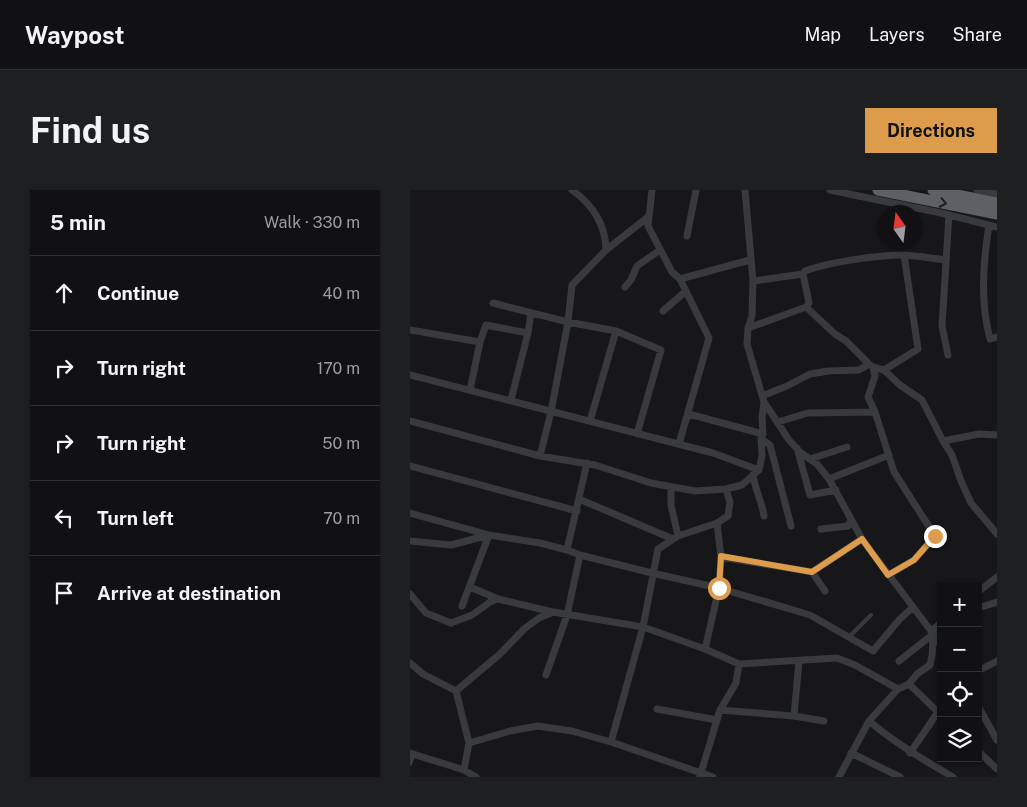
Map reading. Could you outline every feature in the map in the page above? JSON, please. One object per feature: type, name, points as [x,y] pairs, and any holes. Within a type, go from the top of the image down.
[{"type":"highway","points":[[878,190],[997,214]]},
{"type":"highway","points":[[934,190],[997,203]]},
{"type":"street","points":[[572,190],[582,196],[592,208],[606,237],[606,250]]},
{"type":"street","points":[[652,190],[648,226],[672,272],[680,279],[709,338],[680,444]]},
{"type":"street","points":[[687,236],[696,190]]},
{"type":"street","points":[[745,190],[753,281],[752,316],[748,328],[748,344],[763,399],[788,440],[817,464],[829,479],[862,539],[937,640]]},
{"type":"street","points":[[830,190],[997,227]]},
{"type":"street","points":[[977,190],[997,194]]},
{"type":"street","points":[[948,355],[942,326],[949,215]]},
{"type":"street","points":[[540,456],[551,412],[568,322],[572,285],[606,250],[648,218]]},
{"type":"street","points":[[989,225],[985,253],[985,320],[990,339],[997,337]]},
{"type":"street","points":[[625,286],[639,264],[660,250]]},
{"type":"street","points":[[753,281],[803,274],[805,271],[816,267],[877,257],[904,255],[946,260]]},
{"type":"street","points":[[884,370],[918,349],[904,255]]},
{"type":"street","points":[[680,279],[750,260]]},
{"type":"street","points":[[803,274],[808,303],[806,306]]},
{"type":"street","points":[[663,311],[686,291]]},
{"type":"street","points":[[493,304],[568,322],[616,331],[661,350],[638,434]]},
{"type":"street","points":[[748,328],[806,306]]},
{"type":"street","points":[[806,306],[871,365],[884,370],[900,386],[922,400],[952,455],[971,503],[997,534]]},
{"type":"street","points":[[511,400],[528,333],[531,313]]},
{"type":"street","points":[[470,390],[480,342],[486,325],[528,333]]},
{"type":"street","points":[[410,330],[480,342]]},
{"type":"street","points":[[590,421],[616,331]]},
{"type":"street","points":[[763,399],[810,374],[858,370],[871,365]]},
{"type":"street","points":[[871,365],[875,376],[868,397],[875,412],[888,456],[894,472],[935,536],[914,560],[888,575]]},
{"type":"street","points":[[410,375],[680,444],[713,454],[756,472]]},
{"type":"street","points":[[763,399],[762,456],[756,472],[755,489],[764,516]]},
{"type":"street","points":[[778,422],[808,414],[875,412]]},
{"type":"street","points":[[689,414],[762,436],[770,445],[791,526]]},
{"type":"street","points":[[410,421],[540,456],[587,463],[671,488],[695,491],[726,489],[742,485],[756,472]]},
{"type":"street","points":[[943,441],[979,434],[997,435]]},
{"type":"street","points":[[810,459],[847,447]]},
{"type":"street","points":[[797,448],[810,495],[836,490]]},
{"type":"street","points":[[829,479],[888,456]]},
{"type":"street","points":[[567,550],[587,463]]},
{"type":"street","points":[[410,466],[577,511]]},
{"type":"street","points":[[671,488],[675,538]]},
{"type":"street","points":[[611,742],[643,627],[658,549],[675,538],[717,523],[728,516],[730,502],[726,489]]},
{"type":"street","points":[[579,499],[675,538]]},
{"type":"street","points":[[410,513],[489,535],[540,543],[652,574],[719,588],[810,615],[873,650],[913,607]]},
{"type":"street","points":[[821,529],[848,526],[851,521]]},
{"type":"street","points":[[705,649],[719,588],[721,556],[717,523]]},
{"type":"street","points":[[410,541],[450,545],[489,535]]},
{"type":"street","points":[[462,606],[489,535]]},
{"type":"street","points":[[721,556],[812,572],[862,539]]},
{"type":"street","points":[[546,676],[567,615],[580,555]]},
{"type":"street","points":[[812,572],[825,591]]},
{"type":"street","points":[[982,589],[997,577]]},
{"type":"street","points":[[470,588],[498,599],[567,615],[643,627],[705,649],[739,664],[838,658],[898,688]]},
{"type":"street","points":[[410,594],[426,613],[451,622],[472,615],[490,602],[498,599]]},
{"type":"street","points":[[982,607],[997,602]]},
{"type":"street","points":[[456,691],[500,654],[524,629],[539,618],[554,612]]},
{"type":"street","points":[[899,661],[933,634],[938,627]]},
{"type":"street","points":[[933,634],[937,632]]},
{"type":"street","points":[[839,777],[869,720],[898,688],[909,684],[917,674],[930,665],[933,650],[933,634]]},
{"type":"street","points":[[794,716],[799,661]]},
{"type":"street","points":[[982,669],[997,661]]},
{"type":"street","points":[[410,663],[423,674],[456,691],[469,743],[464,770]]},
{"type":"street","points":[[700,775],[720,710],[736,682],[739,664]]},
{"type":"street","points":[[909,684],[937,711]]},
{"type":"street","points":[[657,708],[717,720]]},
{"type":"street","points":[[720,710],[824,720]]},
{"type":"street","points":[[982,713],[997,740]]},
{"type":"street","points":[[910,752],[937,716]]},
{"type":"street","points":[[869,720],[885,735],[910,752],[953,777]]},
{"type":"street","points":[[469,743],[510,731],[538,726],[572,730],[611,742],[700,775],[713,777]]},
{"type":"street","points":[[412,753],[464,770],[476,777]]},
{"type":"street","points":[[851,753],[900,777]]},
{"type":"street","points":[[982,755],[997,769]]},
{"type":"lane","points":[[849,637],[871,615]]},
{"type":"lane","points":[[410,764],[412,753]]},
{"type":"route","points":[[719,588],[721,556],[812,572],[862,539],[888,575],[914,560],[935,536]]}]
